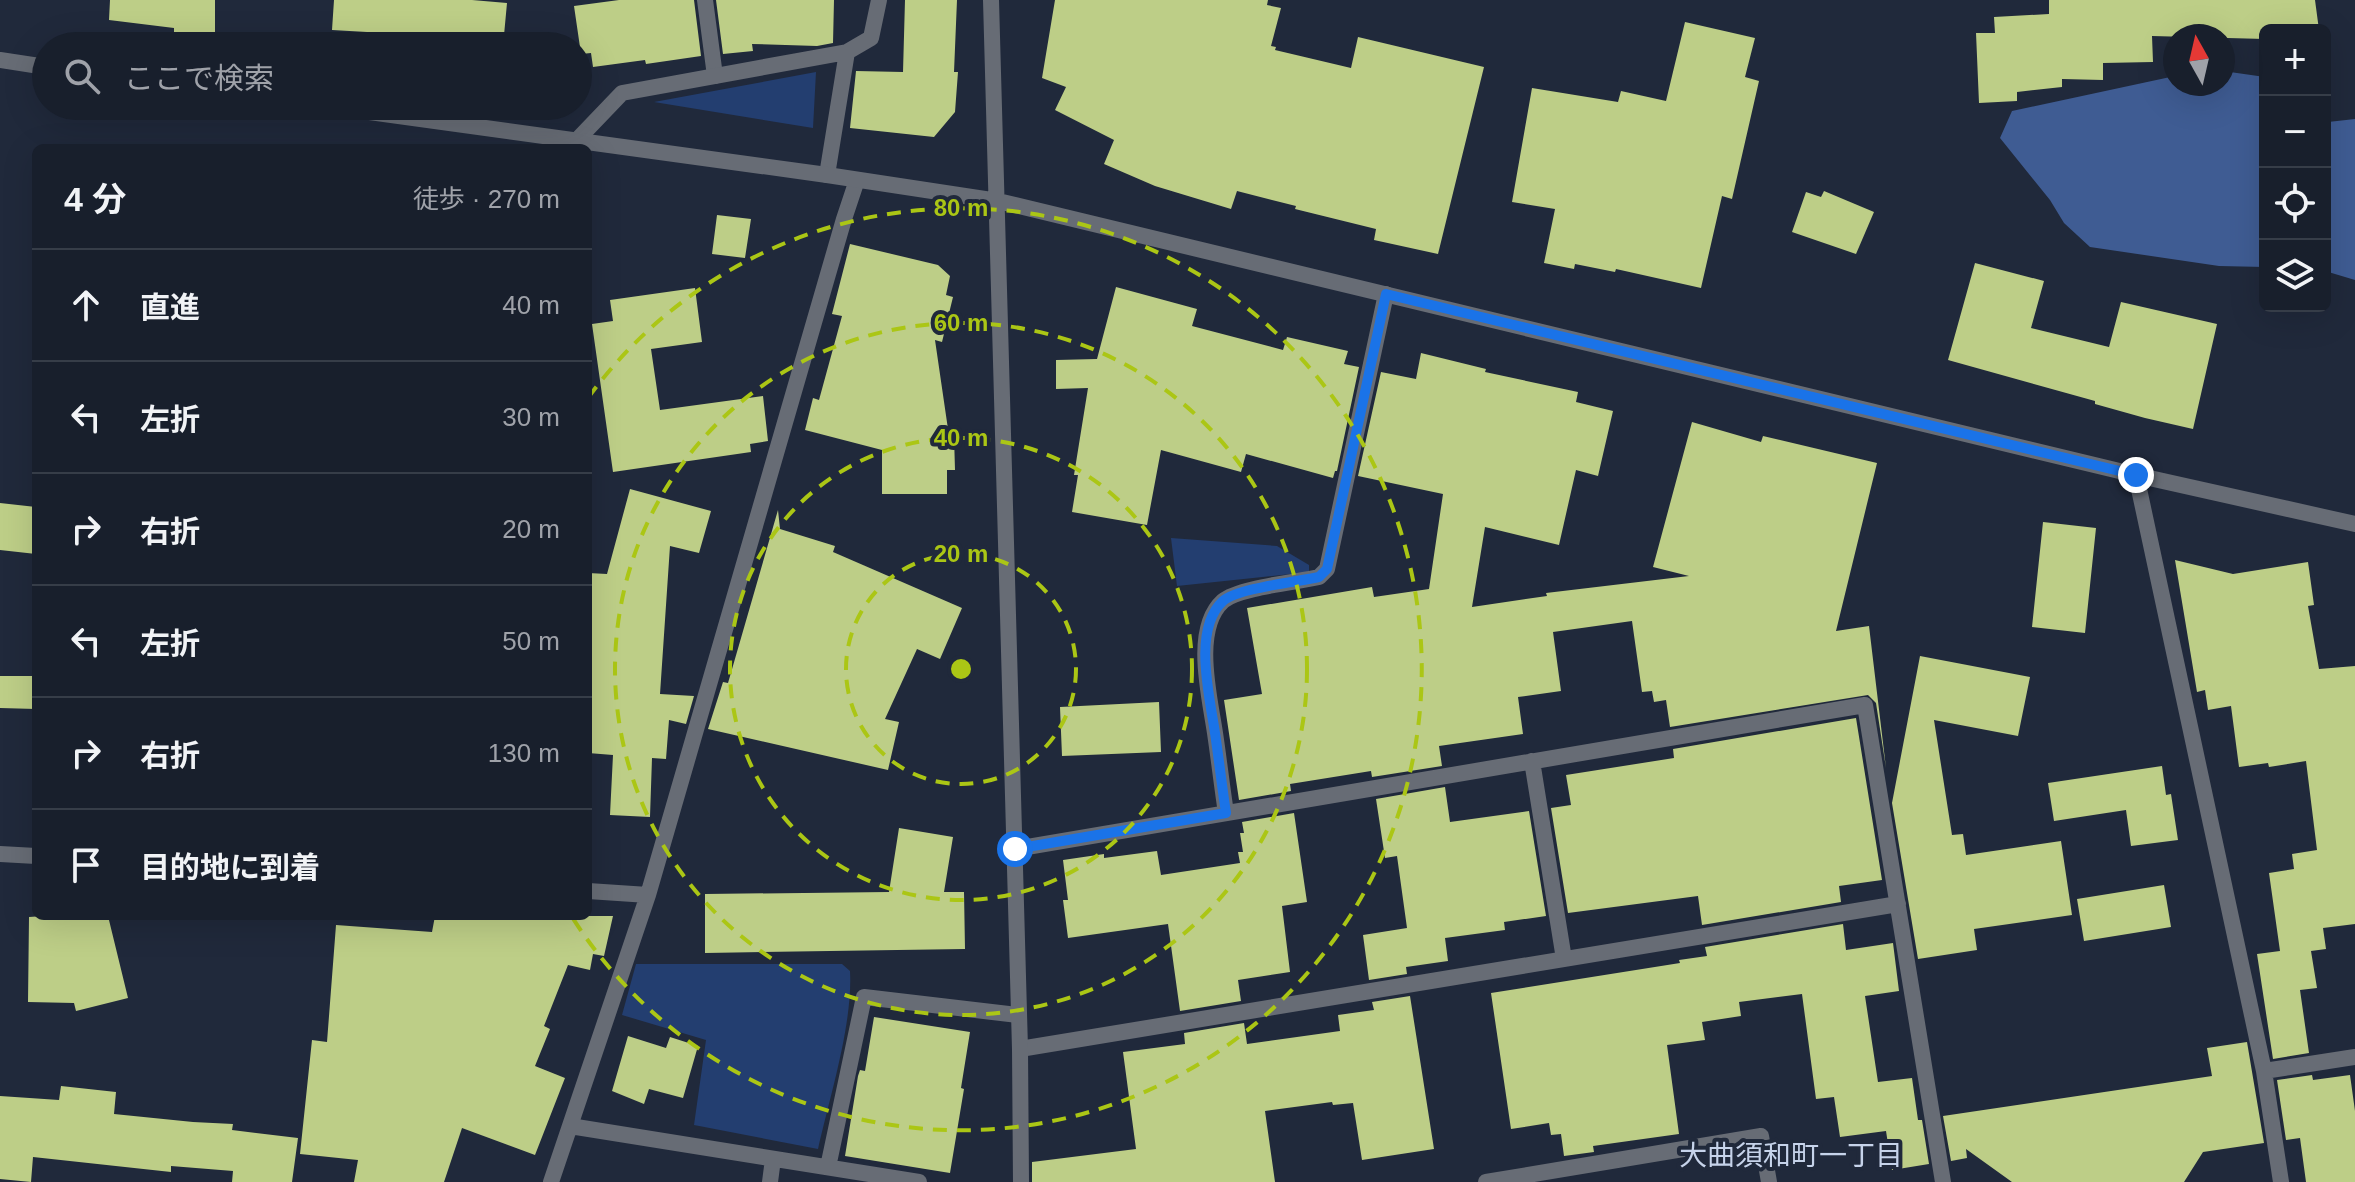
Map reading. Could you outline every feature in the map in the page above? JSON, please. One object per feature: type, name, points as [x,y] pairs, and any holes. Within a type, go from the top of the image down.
[{"type":"street","points":[[705,0],[715,76]]},
{"type":"street","points":[[576,141],[622,93],[847,52],[871,38],[879,0]]},
{"type":"street","points":[[991,0],[1015,849],[1021,1182]]},
{"type":"street","points":[[827,175],[847,52]]},
{"type":"street","points":[[0,60],[32,65]]},
{"type":"street","points":[[426,120],[998,201],[2136,475],[2355,524]]},
{"type":"street","points":[[551,1182],[648,895],[857,180]]},
{"type":"street","points":[[1226,813],[1205,665],[1212,617],[1223,601],[1237,593],[1319,577],[1327,569],[1386,294]]},
{"type":"street","points":[[2136,475],[2264,1071],[2281,1182]]},
{"type":"street","points":[[1015,849],[1865,705],[1943,1182]]},
{"type":"street","points":[[1532,761],[1564,959]]},
{"type":"street","points":[[0,854],[32,856]]},
{"type":"street","points":[[592,891],[648,895]]},
{"type":"street","points":[[1020,1049],[1898,904]]},
{"type":"street","points":[[828,1167],[864,997],[1018,1015]]},
{"type":"street","points":[[2264,1071],[2355,1057]]},
{"type":"street","points":[[570,1126],[828,1167],[879,1179],[919,1182]]},
{"type":"street","points":[[1486,1182],[1761,1136],[1769,1182]]},
{"type":"street","points":[[770,1182],[773,1159]]},
{"type":"shaded area","points":[[816,72],[813,128],[654,102]]},
{"type":"shaded area","points":[[2235,73],[2259,76],[2259,267],[2219,266],[2090,247],[2064,223],[2050,200],[2000,138],[2012,111],[2163,79],[2163,96],[2235,96]]},
{"type":"shaded area","points":[[2355,119],[2355,280],[2331,273],[2331,122]]},
{"type":"shaded area","points":[[1171,538],[1277,546],[1309,565],[1309,572],[1177,586]]},
{"type":"shaded area","points":[[636,964],[842,964],[850,971],[844,1036],[818,1149],[694,1125],[706,1040],[622,1015]]},
{"type":"building","points":[[110,0],[215,0],[215,32],[174,32],[174,28],[109,20]]},
{"type":"building","points":[[334,0],[507,3],[504,32],[332,30]]},
{"type":"building","points":[[619,0],[694,0],[701,56],[593,67],[592,32],[578,32],[574,6]]},
{"type":"building","points":[[716,0],[834,0],[833,43],[817,46],[752,44],[753,51],[723,54]]},
{"type":"building","points":[[905,0],[957,0],[955,112],[934,137],[850,128],[856,71],[903,72]]},
{"type":"building","points":[[1055,0],[1268,0],[1267,5],[1281,8],[1271,46],[1276,47],[1275,50],[1351,68],[1358,37],[1484,67],[1438,254],[1374,240],[1376,229],[1237,191],[1231,209],[1155,186],[1104,164],[1114,140],[1055,110],[1066,87],[1042,78]]},
{"type":"building","points":[[2049,0],[2315,0],[2318,24],[2259,24],[2259,39],[2235,38],[2235,24],[2163,24],[2163,36],[2152,36],[2153,62],[2103,63],[2103,80],[2062,79],[2062,87],[2017,92],[2017,101],[1979,103],[1976,33],[1995,33],[1994,17],[2049,14]]},
{"type":"building","points":[[1685,22],[1755,38],[1745,77],[1759,81],[1732,199],[1722,196],[1701,288],[1616,269],[1615,272],[1575,264],[1574,269],[1544,263],[1555,209],[1512,202],[1532,88],[1618,102],[1621,91],[1666,101]]},
{"type":"building","points":[[1824,191],[1874,212],[1856,254],[1792,232],[1806,192],[1821,197]]},
{"type":"building","points":[[717,215],[751,219],[745,258],[712,254]]},
{"type":"building","points":[[850,244],[938,265],[950,276],[946,295],[953,297],[942,342],[935,340],[949,436],[954,436],[955,470],[947,470],[947,494],[882,494],[882,450],[805,430],[813,398],[819,400],[842,316],[832,314]]},
{"type":"building","points":[[1975,263],[2044,281],[2031,328],[2109,347],[2121,302],[2217,324],[2193,429],[2095,404],[2095,401],[1948,360]]},
{"type":"building","points":[[1116,287],[1197,309],[1192,326],[1283,350],[1287,337],[1348,351],[1344,364],[1359,367],[1333,478],[1246,454],[1241,472],[1161,450],[1147,525],[1072,512],[1078,475],[1074,475],[1088,388],[1056,389],[1056,360],[1097,359]]},
{"type":"building","points":[[695,288],[702,342],[651,349],[660,410],[763,396],[768,441],[750,444],[751,452],[613,472],[592,324],[613,321],[610,300]]},
{"type":"building","points":[[1421,353],[1486,369],[1485,372],[1578,392],[1576,402],[1613,411],[1598,476],[1576,470],[1559,545],[1485,527],[1472,607],[1547,596],[1546,593],[1689,576],[1653,567],[1692,422],[1761,442],[1763,436],[1877,463],[1836,631],[1869,626],[1886,768],[1876,703],[1868,695],[1670,727],[1666,700],[1654,702],[1652,691],[1642,692],[1632,621],[1553,632],[1561,691],[1518,697],[1523,734],[1439,746],[1442,766],[1372,777],[1371,771],[1290,784],[1291,791],[1239,800],[1224,700],[1262,694],[1247,608],[1372,587],[1374,597],[1429,589],[1443,494],[1358,476],[1381,372],[1416,379]]},
{"type":"building","points":[[630,489],[711,511],[699,553],[670,546],[660,694],[694,696],[686,724],[669,720],[666,759],[652,758],[650,817],[610,815],[613,755],[592,753],[592,573],[607,574]]},
{"type":"building","points":[[0,503],[32,507],[32,554],[0,550]]},
{"type":"building","points":[[778,510],[780,529],[835,546],[833,552],[962,608],[940,659],[917,649],[885,719],[899,722],[888,770],[708,729],[723,682],[728,683]]},
{"type":"building","points":[[2043,522],[2096,528],[2085,633],[2032,627]]},
{"type":"building","points":[[2175,560],[2233,574],[2308,562],[2314,605],[2308,606],[2319,669],[2355,666],[2355,924],[2323,928],[2326,949],[2311,951],[2317,988],[2300,990],[2309,1053],[2273,1059],[2257,954],[2280,951],[2269,873],[2294,869],[2292,854],[2317,850],[2306,761],[2269,767],[2268,763],[2239,767],[2231,706],[2208,710],[2205,690],[2197,692]]},
{"type":"building","points":[[1920,656],[2030,677],[2018,736],[1934,720],[1952,835],[1963,834],[1966,855],[2061,841],[2072,915],[1974,929],[1977,950],[1918,959],[1892,803]]},
{"type":"building","points":[[0,676],[32,676],[32,709],[0,708]]},
{"type":"building","points":[[1159,702],[1161,752],[1062,756],[1060,707]]},
{"type":"building","points":[[1856,718],[1882,880],[1839,886],[1841,902],[1702,925],[1698,896],[1568,913],[1551,808],[1571,805],[1566,775],[1674,758],[1673,749]]},
{"type":"building","points":[[2162,766],[2166,795],[2171,794],[2178,840],[2131,846],[2126,810],[2054,821],[2048,783]]},
{"type":"building","points":[[1445,787],[1450,822],[1529,811],[1546,916],[1504,922],[1505,930],[1445,938],[1448,961],[1406,967],[1407,974],[1369,980],[1363,935],[1407,928],[1397,856],[1385,858],[1376,799]]},
{"type":"building","points":[[1294,813],[1307,902],[1282,906],[1290,972],[1238,980],[1241,1001],[1180,1011],[1168,924],[1068,938],[1063,900],[1068,900],[1063,860],[1157,851],[1161,875],[1240,863],[1238,852],[1243,852],[1240,833],[1244,833],[1242,822]]},
{"type":"building","points":[[899,828],[953,837],[944,892],[964,892],[965,949],[705,953],[705,894],[889,892]]},
{"type":"building","points":[[2164,885],[2171,927],[2084,941],[2077,899]]},
{"type":"building","points":[[592,916],[613,916],[604,956],[593,954],[590,970],[568,965],[544,1026],[550,1029],[535,1066],[565,1078],[535,1155],[462,1128],[444,1182],[354,1182],[358,1160],[300,1154],[312,1040],[327,1042],[336,925],[432,932],[434,920],[592,920]]},
{"type":"building","points":[[29,917],[32,920],[109,920],[128,998],[76,1011],[74,1003],[28,1002]]},
{"type":"building","points":[[1843,924],[1846,950],[1893,943],[1899,991],[1865,996],[1878,1082],[1912,1078],[1929,1164],[1892,1170],[1886,1131],[1840,1137],[1834,1097],[1816,1099],[1802,994],[1739,1002],[1741,1016],[1702,1022],[1705,1040],[1667,1045],[1679,1134],[1593,1146],[1594,1152],[1564,1156],[1561,1134],[1551,1135],[1549,1123],[1511,1129],[1491,993],[1680,963],[1679,960],[1707,956],[1705,947]]},
{"type":"building","points":[[1410,996],[1434,1149],[1362,1160],[1353,1103],[1333,1105],[1332,1102],[1265,1111],[1275,1182],[1032,1182],[1032,1162],[1136,1149],[1123,1052],[1185,1044],[1184,1033],[1244,1023],[1247,1044],[1340,1031],[1338,1015],[1374,1010],[1372,1002]]},
{"type":"building","points":[[874,1017],[970,1032],[950,1173],[845,1156],[858,1076],[860,1070],[865,1071]]},
{"type":"building","points":[[628,1036],[666,1048],[670,1037],[698,1046],[683,1098],[649,1089],[644,1104],[612,1091]]},
{"type":"building","points":[[2247,1042],[2264,1143],[2203,1152],[2184,1182],[2012,1182],[1966,1149],[1967,1158],[1951,1161],[1943,1116],[2212,1076],[2207,1048]]},
{"type":"building","points":[[2312,1075],[2313,1080],[2350,1075],[2355,1111],[2355,1182],[2306,1182],[2300,1138],[2286,1140],[2277,1080]]},
{"type":"building","points":[[61,1086],[116,1092],[114,1114],[233,1124],[232,1130],[298,1138],[292,1182],[232,1182],[233,1171],[171,1166],[171,1172],[33,1157],[31,1182],[0,1179],[0,1096],[59,1100]]},
{"type":"district","name":"大曲須和町一丁目","points":[[1791,1155]]},
{"type":"route","points":[[1015,849],[1226,813],[1205,665],[1212,617],[1223,601],[1237,593],[1319,577],[1327,569],[1386,294],[2136,475]]}]
